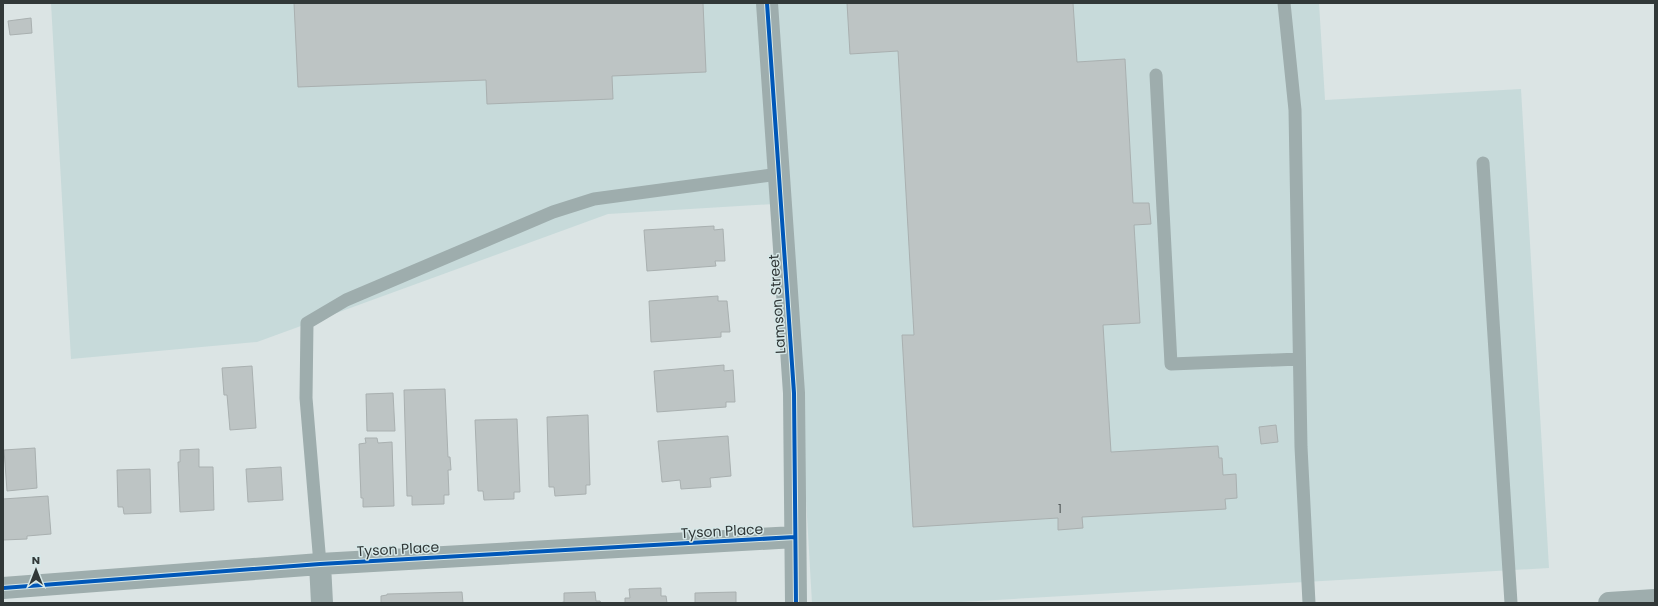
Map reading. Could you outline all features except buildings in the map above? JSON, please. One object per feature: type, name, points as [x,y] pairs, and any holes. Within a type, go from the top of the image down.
[{"type":"street","name":"Lamson Street","points":[[767,3],[794,393],[796,603]]},
{"type":"street","name":"Tyson Place","points":[[3,588],[320,564],[795,537]]},
{"type":"street","points":[[320,564],[322,603]]},
{"type":"street","points":[[1609,603],[1654,601]]},
{"type":"lane","points":[[1284,3],[1295,110],[1301,447],[1309,603]]},
{"type":"lane","points":[[1156,74],[1171,364],[1299,360]]},
{"type":"lane","points":[[1483,164],[1511,603]]},
{"type":"lane","points":[[320,564],[306,398],[307,323],[353,297],[553,212],[594,199],[779,174]]},
{"type":"shaded area","points":[[51,3],[1319,3],[1325,100],[1521,89],[1549,568],[943,603],[812,603],[789,203],[608,214],[257,342],[71,359]]},
{"type":"cycle path","points":[[767,3],[794,393],[796,603]]},
{"type":"cycle path","points":[[3,588],[320,564],[795,537]]}]
